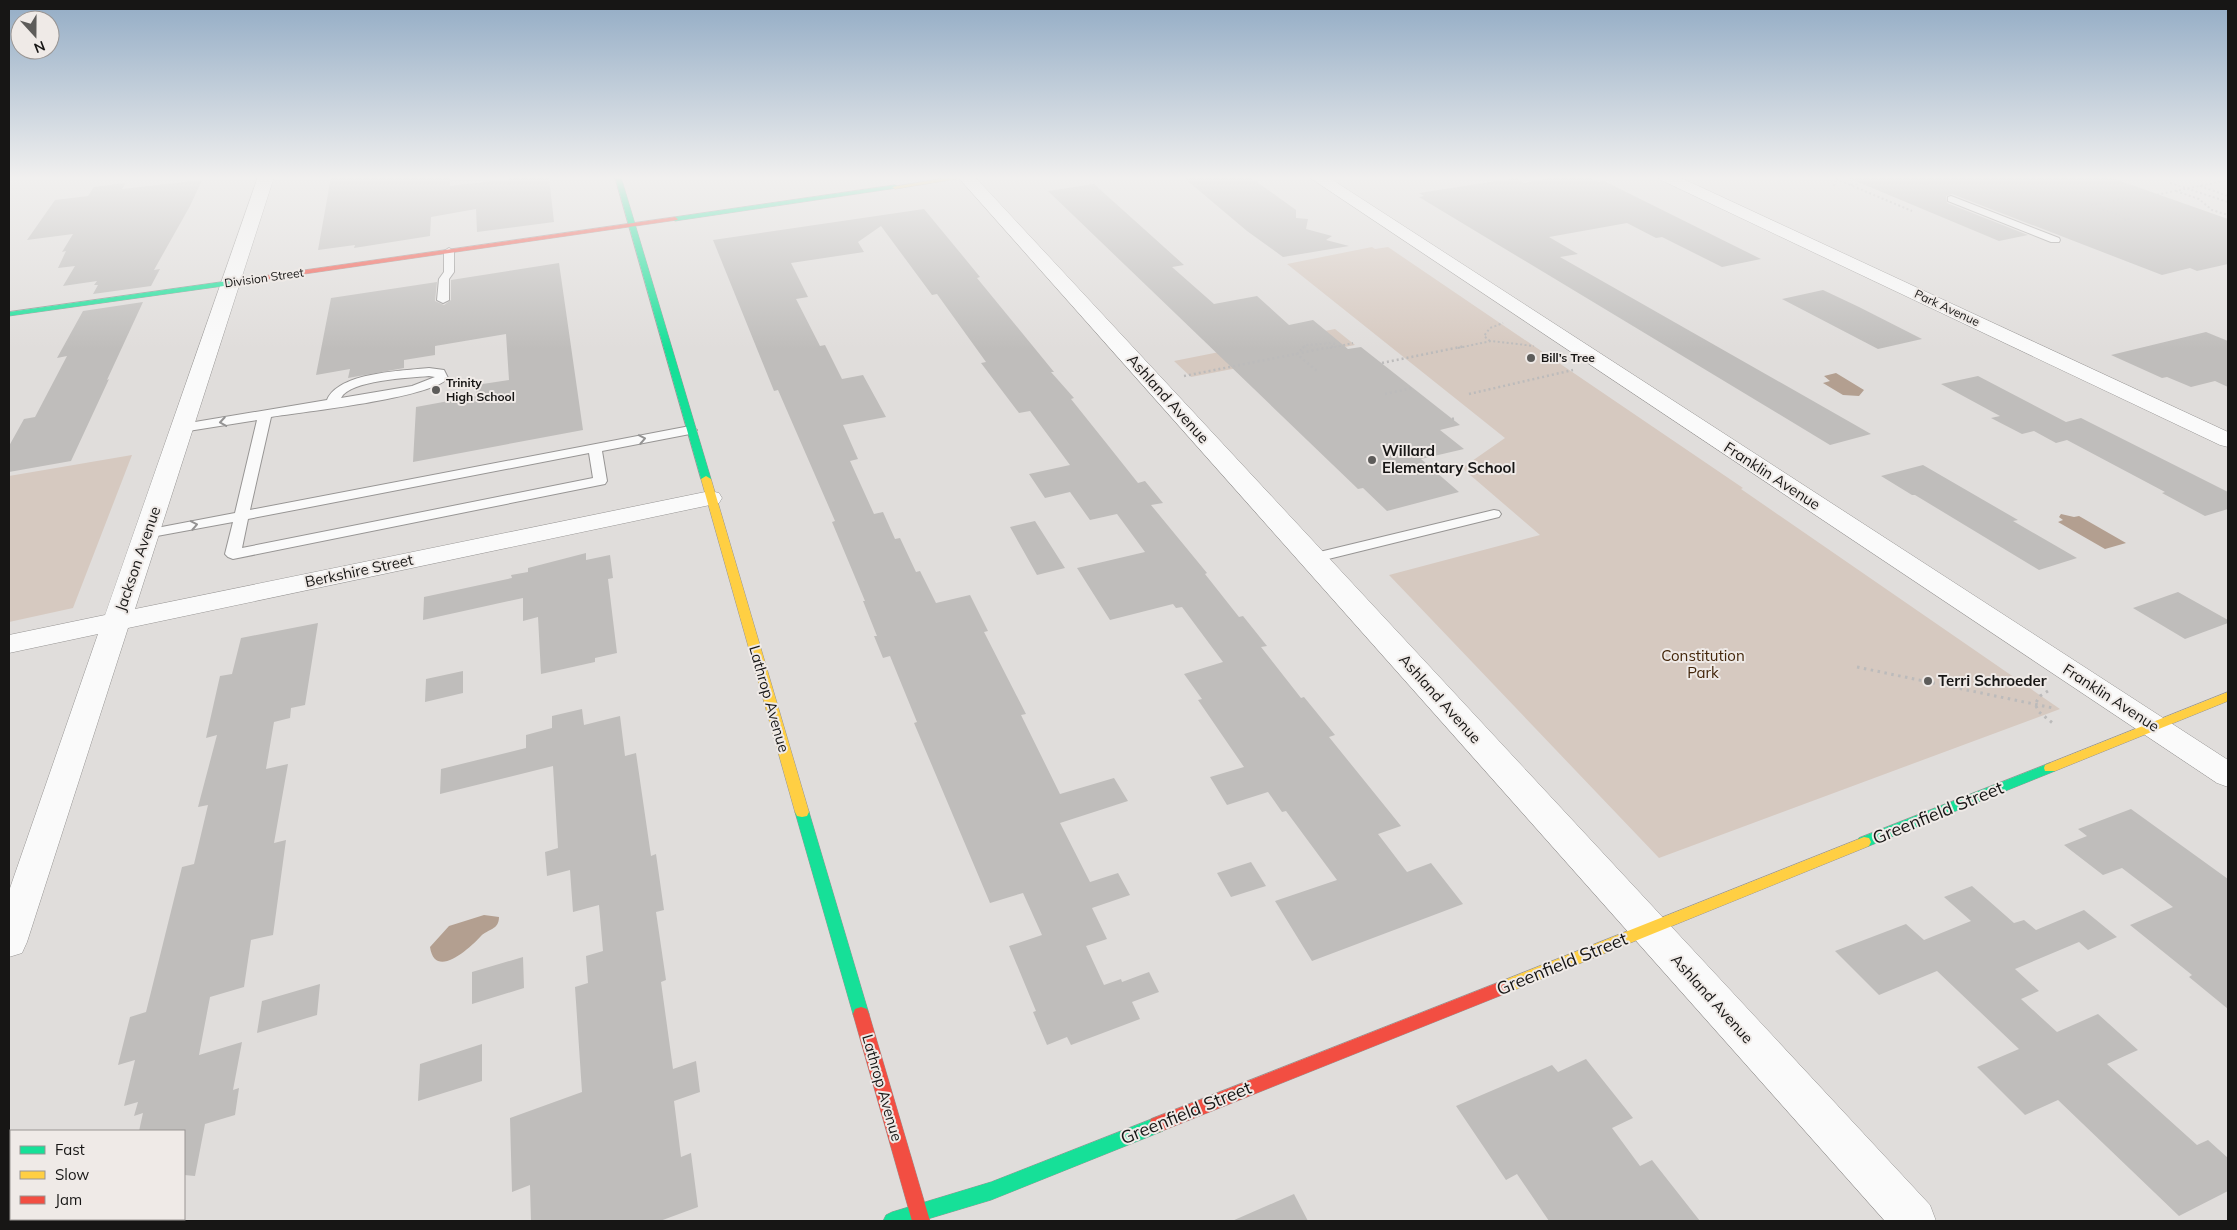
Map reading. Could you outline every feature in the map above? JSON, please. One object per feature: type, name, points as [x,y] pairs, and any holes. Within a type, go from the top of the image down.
[{"type":"street","name":"Jackson Avenue","points":[[9,942],[247,234]]},
{"type":"street","name":"Division Street","points":[[9,314],[566,234]]},
{"type":"street","name":"Lathrop Avenue","points":[[635,234],[920,1217]]},
{"type":"street","name":"Ashland Avenue","points":[[1018,234],[1914,1221]]},
{"type":"street","name":"Franklin Avenue","points":[[1404,234],[2228,774]]},
{"type":"street","name":"Park Avenue","points":[[1789,234],[2228,440]]},
{"type":"street","name":"Berkshire Street","points":[[9,644],[710,498]]},
{"type":"street","name":"Greenfield Street","points":[[892,1221],[920,1217],[991,1191],[2228,696]]},
{"type":"lane","points":[[2041,234],[2055,240]]},
{"type":"lane","points":[[443,300],[444,279],[448,272],[450,251]]},
{"type":"lane","points":[[182,428],[334,404],[418,389],[442,378],[440,373],[429,372],[358,383],[343,388],[336,394],[334,404]]},
{"type":"lane","points":[[265,415],[233,554],[600,481],[594,448]]},
{"type":"lane","points":[[146,534],[690,430]]},
{"type":"lane","points":[[1312,558],[1494,514]]},
{"type":"path","points":[[1491,341],[1484,336],[1490,328],[1503,323]]},
{"type":"path","points":[[1382,363],[1491,341],[1539,347]]},
{"type":"path","points":[[1297,354],[1306,344],[1333,343],[1338,346]]},
{"type":"path","points":[[1184,376],[1353,343]]},
{"type":"path","points":[[1464,346],[1470,351]]},
{"type":"path","points":[[1297,354],[1318,372]]},
{"type":"path","points":[[1276,358],[1281,363]]},
{"type":"path","points":[[1469,394],[1573,370]]},
{"type":"path","points":[[1385,394],[1412,388]]},
{"type":"path","points":[[1452,419],[1456,418]]},
{"type":"path","points":[[1857,668],[2053,708]]},
{"type":"path","points":[[2048,691],[2034,700],[2035,705],[2036,709],[2055,725]]},
{"type":"green space","name":"Constitution Park","points":[[1372,247],[1375,249],[1388,247],[1743,488],[1741,489],[2060,709],[1659,858],[1389,575],[1540,535],[1462,468],[1505,438],[1287,264]]},
{"type":"green space","points":[[1335,329],[1355,345],[1191,377],[1174,361]]},
{"type":"green space","points":[[132,455],[73,608],[9,622],[9,476]]},
{"type":"shaded area","points":[[1836,373],[1864,390],[1859,396],[1843,395],[1823,383],[1830,381],[1824,376]]},
{"type":"shaded area","points":[[2061,514],[2074,517],[2079,516],[2126,543],[2105,549],[2058,522],[2063,520],[2059,517]]},
{"type":"shaded area","points":[[484,915],[499,917],[495,927],[454,958],[439,961],[433,957],[430,947],[449,926]]},
{"type":"building","points":[[31,234],[70,234],[27,240]]},
{"type":"building","points":[[73,234],[174,234],[154,270],[160,269],[151,286],[93,294],[98,285],[94,285],[97,281],[63,286],[75,266],[58,268],[66,251],[62,252]]},
{"type":"building","points":[[321,234],[430,234],[430,236],[354,248],[355,245],[318,250]]},
{"type":"building","points":[[751,234],[869,234],[858,242],[864,252],[791,263],[808,297],[796,299],[820,346],[825,345],[842,379],[863,375],[886,417],[843,425],[858,459],[850,461],[874,514],[883,512],[895,539],[900,538],[916,572],[920,571],[936,603],[970,595],[988,631],[984,632],[1026,714],[1021,715],[1060,794],[1114,778],[1128,801],[1060,823],[1090,882],[1118,873],[1130,895],[1092,908],[1107,939],[1086,946],[1104,985],[1121,979],[1122,982],[1149,972],[1159,992],[1132,1002],[1140,1019],[1071,1045],[1067,1037],[1047,1045],[1033,1012],[1036,1011],[1009,946],[1042,935],[1023,893],[990,903],[914,723],[917,722],[890,656],[883,658],[874,636],[877,636],[863,601],[865,601],[832,522],[835,521],[778,390],[774,391],[713,240]]},
{"type":"building","points":[[887,234],[945,234],[980,277],[977,278],[1054,372],[1051,372],[1074,398],[1071,399],[1138,483],[1145,481],[1163,503],[1151,505],[1207,573],[1205,574],[1239,617],[1243,616],[1267,646],[1261,647],[1301,698],[1304,697],[1335,735],[1329,737],[1401,826],[1378,834],[1407,872],[1431,863],[1463,904],[1312,961],[1275,901],[1337,880],[1286,811],[1282,812],[1268,792],[1227,805],[1210,777],[1244,767],[1198,700],[1202,699],[1184,674],[1223,662],[1182,607],[1176,608],[1173,604],[1110,620],[1077,568],[1145,552],[1117,514],[1090,520],[1070,492],[1045,498],[1029,474],[1070,465],[1030,411],[1019,413],[981,363],[986,362],[937,294],[932,295]]},
{"type":"building","name":"Willard Elementary School","points":[[1093,234],[1150,234],[1184,265],[1172,267],[1214,304],[1257,296],[1289,325],[1313,320],[1348,349],[1361,347],[1460,425],[1440,430],[1464,449],[1421,459],[1459,492],[1387,511],[1363,488],[1358,489]]},
{"type":"building","points":[[1252,234],[1326,234],[1332,236],[1326,240],[1349,246],[1283,257]]},
{"type":"building","points":[[1481,234],[1563,234],[1549,237],[1578,254],[1560,257],[1871,434],[1830,445]]},
{"type":"building","points":[[1649,234],[1711,234],[1761,259],[1722,267],[1662,237],[1656,238]]},
{"type":"building","points":[[1983,234],[2028,235],[1999,241]]},
{"type":"building","points":[[2057,234],[2228,234],[2228,264],[2197,271],[2190,268],[2162,275]]},
{"type":"building","points":[[559,263],[583,430],[413,462],[416,407],[476,396],[476,385],[509,380],[506,334],[435,346],[435,355],[404,360],[404,368],[348,378],[350,369],[316,375],[331,298],[437,282],[435,301],[444,305],[451,300],[451,280]]},
{"type":"building","points":[[1823,290],[1922,339],[1878,349],[1782,299]]},
{"type":"building","points":[[143,302],[71,461],[9,472],[9,446],[24,419],[35,417],[67,356],[57,358],[83,311]]},
{"type":"building","points":[[2206,332],[2228,341],[2228,387],[2215,381],[2191,387],[2167,377],[2162,378],[2111,355]]},
{"type":"building","points":[[1978,376],[2066,422],[2081,418],[2228,492],[2228,509],[2205,516],[2162,493],[2165,492],[2067,440],[2056,443],[2034,431],[2022,434],[1991,418],[2000,416],[1941,384]]},
{"type":"building","points":[[1923,465],[2018,520],[2013,521],[2077,558],[2039,570],[1881,476]]},
{"type":"building","points":[[1035,521],[1065,568],[1037,575],[1010,527]]},
{"type":"building","points":[[586,553],[586,560],[610,555],[613,578],[608,579],[617,653],[595,658],[595,662],[541,674],[538,617],[523,621],[523,598],[423,620],[424,597],[512,578],[511,575],[528,572],[528,568]]},
{"type":"building","points":[[2178,592],[2228,620],[2228,623],[2185,639],[2133,608]]},
{"type":"building","points":[[318,623],[305,705],[291,708],[290,718],[274,722],[266,769],[288,764],[274,843],[286,840],[273,935],[251,940],[244,987],[210,997],[199,1055],[242,1042],[233,1090],[239,1088],[235,1115],[205,1124],[195,1176],[185,1175],[185,1130],[139,1130],[143,1113],[134,1116],[138,1102],[124,1106],[135,1060],[118,1065],[130,1017],[146,1012],[182,867],[194,864],[208,805],[198,807],[217,735],[206,738],[220,676],[232,674],[241,638]]},
{"type":"building","points":[[463,671],[463,693],[425,702],[426,679]]},
{"type":"building","points":[[582,709],[584,725],[620,716],[625,756],[636,753],[651,856],[656,854],[664,910],[656,912],[666,980],[661,982],[673,1069],[696,1061],[700,1092],[674,1101],[681,1157],[691,1153],[698,1207],[660,1221],[531,1221],[530,1185],[512,1192],[510,1118],[582,1092],[575,987],[588,983],[586,956],[603,951],[599,905],[573,912],[570,870],[547,876],[545,852],[558,848],[553,766],[440,794],[441,769],[526,748],[526,735],[552,728],[552,716]]},
{"type":"building","points":[[2131,809],[2228,879],[2228,1009],[2189,977],[2192,975],[2130,925],[2173,907],[2122,868],[2103,875],[2064,845],[2087,836],[2078,829]]},
{"type":"building","points":[[1251,862],[1266,886],[1231,897],[1217,873]]},
{"type":"building","points":[[1972,886],[2014,923],[2024,920],[2036,930],[2084,910],[2117,937],[2088,950],[2079,942],[2015,969],[2039,991],[2021,999],[2057,1032],[2098,1014],[2138,1050],[2107,1064],[2197,1145],[2208,1140],[2228,1158],[2228,1191],[2179,1216],[2058,1100],[2025,1115],[1977,1067],[2019,1049],[1937,971],[1879,995],[1835,951],[1906,924],[1924,940],[1971,921],[1944,897]]},
{"type":"building","points":[[523,957],[524,988],[472,1004],[472,972]]},
{"type":"building","points":[[320,984],[317,1015],[257,1033],[262,1001]]},
{"type":"building","points":[[482,1044],[482,1081],[418,1101],[420,1064]]},
{"type":"building","points":[[1586,1059],[1633,1118],[1612,1128],[1640,1166],[1652,1160],[1700,1221],[1549,1221],[1517,1174],[1506,1180],[1456,1106],[1552,1065],[1558,1072]]},
{"type":"building","points":[[1294,1194],[1308,1221],[1232,1221]]},
{"type":"traffic: fast","points":[[635,234],[706,479]]},
{"type":"traffic: fast","points":[[9,314],[256,279]]},
{"type":"traffic: fast","points":[[1864,842],[2050,768]]},
{"type":"traffic: fast","points":[[802,812],[861,1014]]},
{"type":"traffic: fast","points":[[892,1221],[991,1191],[1157,1125]]},
{"type":"traffic: slow","points":[[706,479],[802,812]]},
{"type":"traffic: slow","points":[[2050,768],[2228,696]]},
{"type":"traffic: slow","points":[[1502,988],[1864,842]]},
{"type":"traffic: jam","points":[[256,279],[567,234]]},
{"type":"traffic: jam","points":[[1157,1125],[1502,988]]},
{"type":"traffic: jam","points":[[861,1014],[921,1221]]},
{"type":"place","name":"Bill’s Tree","points":[[1531,358]]},
{"type":"place","name":"Trinity High School","points":[[436,390]]},
{"type":"place","name":"Willard Elementary School","points":[[1372,460]]},
{"type":"place","name":"Terri Schroeder","points":[[1928,681]]}]
